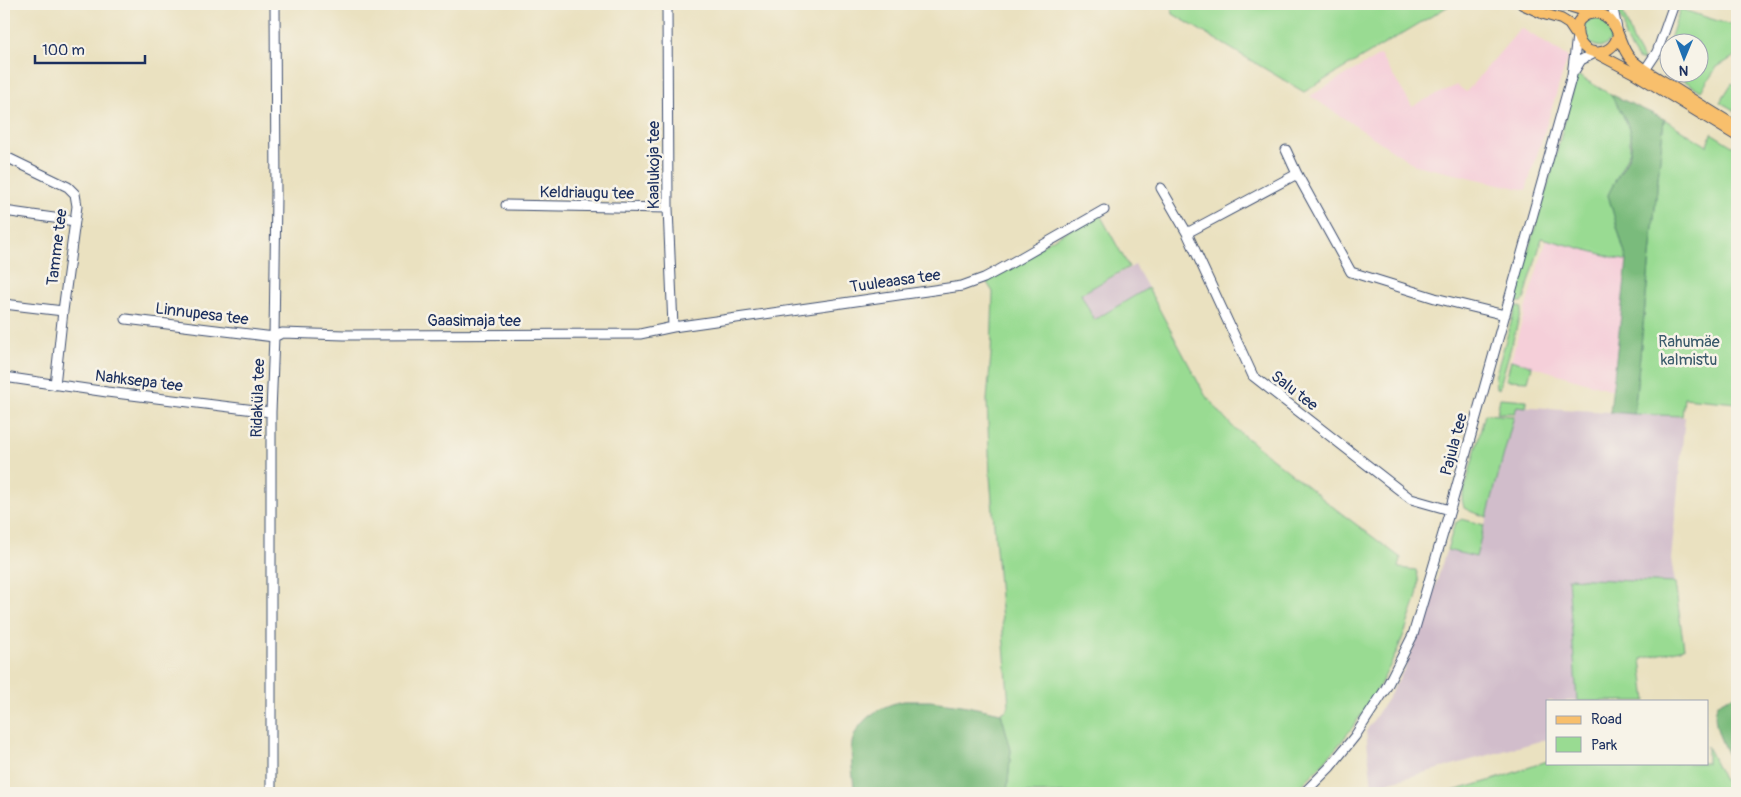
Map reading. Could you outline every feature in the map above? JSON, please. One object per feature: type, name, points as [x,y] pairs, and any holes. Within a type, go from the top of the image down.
[{"type":"main road","points":[[1522,4],[1561,19],[1569,24],[1581,46],[1607,57],[1737,136]]},
{"type":"main road","points":[[1562,4],[1607,17],[1630,58],[1645,70],[1737,127]]},
{"type":"main road","points":[[1577,36],[1578,22],[1587,11]]},
{"type":"main road","points":[[1596,53],[1603,52],[1614,46],[1617,41],[1617,32]]},
{"type":"street","name":"Ridaküla tee","points":[[271,793],[271,412],[276,195],[275,4]]},
{"type":"street","name":"Kaalukoja tee","points":[[667,4],[668,208],[673,327]]},
{"type":"street","points":[[1612,4],[1617,32]]},
{"type":"street","points":[[1645,70],[1657,52],[1674,4]]},
{"type":"street","name":"Pajula tee","points":[[1304,793],[1355,736],[1385,690],[1413,635],[1572,75],[1577,36]]},
{"type":"street","points":[[1572,75],[1581,60],[1596,53]]},
{"type":"street","points":[[1286,150],[1350,272],[1436,298],[1505,315]]},
{"type":"street","name":"Tamme tee","points":[[4,156],[68,187],[75,194],[77,206],[55,385]]},
{"type":"street","points":[[1187,233],[1297,174]]},
{"type":"street","name":"Salu tee","points":[[1161,188],[1187,233],[1253,376],[1411,499],[1450,510]]},
{"type":"street","name":"Keldriaugu tee","points":[[506,206],[668,208]]},
{"type":"street","name":"Tuuleaasa tee","points":[[673,327],[962,286],[999,270],[1104,210]]},
{"type":"street","points":[[4,211],[75,221]]},
{"type":"street","points":[[4,304],[63,312]]},
{"type":"street","name":"Linnupesa tee","points":[[126,319],[274,337]]},
{"type":"street","name":"Gaasimaja tee","points":[[274,337],[282,333],[344,335],[640,334],[673,327]]},
{"type":"street","name":"Nahksepa tee","points":[[4,378],[271,412]]},
{"type":"shaded area","points":[[1521,28],[1568,57],[1526,190],[1415,165],[1310,96],[1380,55],[1412,106],[1457,85],[1466,92]]},
{"type":"shaded area","points":[[1547,239],[1627,261],[1612,390],[1511,360]]},
{"type":"shaded area","points":[[1135,265],[1148,288],[1094,320],[1081,294]]},
{"type":"shaded area","points":[[1517,406],[1685,417],[1671,559],[1675,583],[1569,578],[1577,700],[1546,700],[1546,739],[1372,787],[1366,731],[1405,668],[1427,615],[1445,554],[1447,550],[1476,557]]},
{"type":"green space","points":[[1171,4],[1452,4],[1304,92],[1173,14]]},
{"type":"green space","points":[[1616,4],[1620,4],[1634,43],[1644,61],[1638,59],[1625,38],[1624,25],[1618,14]]},
{"type":"green space","points":[[1680,9],[1737,27],[1737,55],[1717,67],[1708,80],[1708,32],[1672,32]]},
{"type":"green space","points":[[1594,17],[1602,18],[1611,28],[1612,40],[1603,47],[1590,43],[1583,36],[1584,26]]},
{"type":"green space","points":[[1577,75],[1610,94],[1621,111],[1630,132],[1630,151],[1608,195],[1627,261],[1542,238],[1524,300],[1516,302],[1523,267],[1545,196]]},
{"type":"green space","points":[[1686,82],[1707,82],[1701,91]]},
{"type":"green space","points":[[1732,83],[1737,86],[1737,112],[1720,102]]},
{"type":"green space","points":[[1610,94],[1664,119],[1634,414],[1610,412],[1627,261],[1608,195],[1630,153],[1631,137],[1619,107]]},
{"type":"green space","name":"Rahumäe kalmistu","points":[[1664,119],[1707,146],[1711,133],[1737,149],[1737,403],[1684,398],[1682,416],[1634,414]]},
{"type":"green space","points":[[1099,213],[1129,267],[1081,294],[1094,320],[1148,288],[1205,395],[1233,427],[1337,510],[1401,558],[1399,568],[1416,570],[1418,592],[1415,603],[1402,640],[1378,688],[1364,711],[1331,754],[1293,793],[1007,793],[1011,750],[1001,713],[1007,710],[1009,705],[990,476],[987,400],[993,292],[984,278]]},
{"type":"green space","points":[[1516,306],[1522,308],[1499,389],[1496,387],[1495,377]]},
{"type":"green space","points":[[1511,360],[1532,366],[1528,381],[1506,380]]},
{"type":"green space","points":[[1500,398],[1526,400],[1526,407],[1517,406],[1515,413],[1497,413]]},
{"type":"green space","points":[[1485,414],[1514,416],[1487,517],[1464,508],[1462,499]]},
{"type":"green space","points":[[1462,519],[1484,525],[1476,557],[1447,550],[1455,523]]},
{"type":"green space","points":[[1568,578],[1675,583],[1684,648],[1641,659],[1646,700],[1577,700]]},
{"type":"green space","points":[[1737,695],[1737,773],[1721,740],[1715,713],[1717,706],[1721,702]]},
{"type":"green space","points":[[904,701],[930,701],[1001,713],[1011,750],[1007,793],[855,793],[851,754],[855,734],[872,714],[887,706]]},
{"type":"green space","points":[[1708,748],[1730,793],[1446,793],[1496,779],[1546,761],[1546,764],[1708,764]]}]
